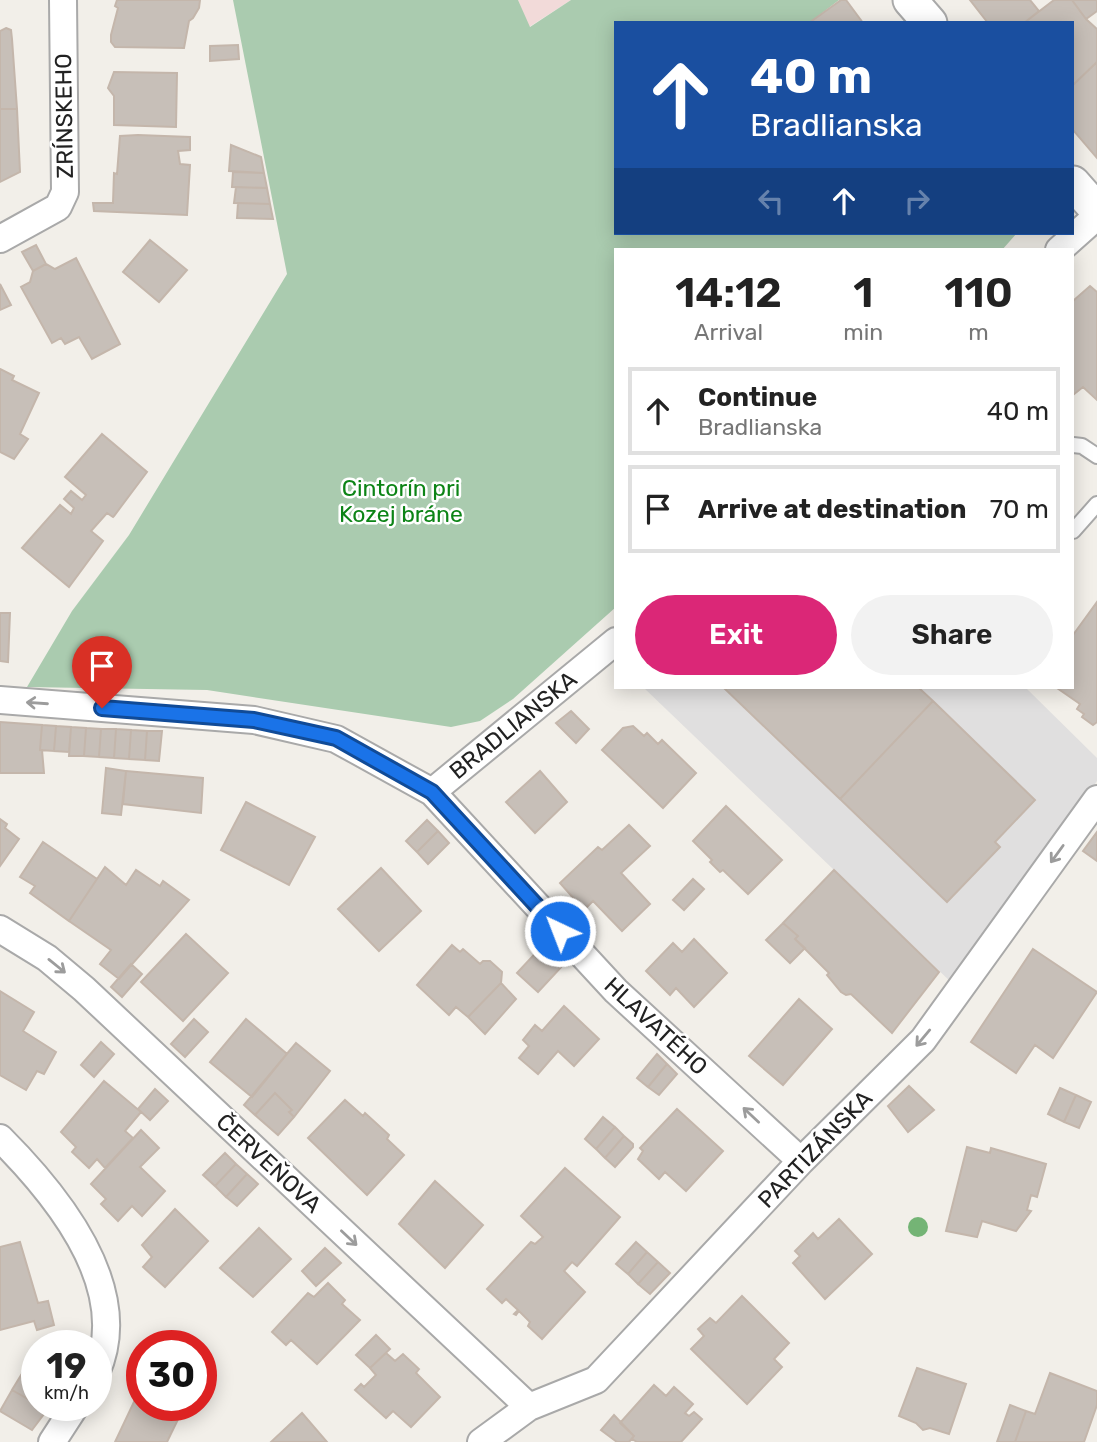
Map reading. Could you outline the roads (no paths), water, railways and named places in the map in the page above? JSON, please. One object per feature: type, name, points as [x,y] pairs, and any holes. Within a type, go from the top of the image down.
[{"type":"street","name":"ZRÍNSKEHO","points":[[0,239],[58,207],[65,192],[63,0]]},
{"type":"street","points":[[910,0],[928,21]]},
{"type":"street","points":[[1074,184],[1097,210]]},
{"type":"street","points":[[1061,248],[1097,216]]},
{"type":"street","name":"BRADLIANSKA","points":[[0,700],[254,720],[336,738],[432,792],[614,643]]},
{"type":"street","name":"HLAVATÉHO","points":[[432,792],[616,990],[801,1161]]},
{"type":"street","name":"PARTIZÁNSKA","points":[[481,1442],[528,1407],[596,1380],[801,1161],[923,1040],[1097,799]]},
{"type":"street","name":"ČERVEŇOVA","points":[[0,929],[47,958],[74,981],[528,1407]]},
{"type":"street","points":[[0,1138],[52,1197],[74,1228],[97,1272],[106,1312],[104,1330]]},
{"type":"street","points":[[52,1442],[66,1421]]},
{"type":"lane","points":[[1074,445],[1082,446],[1097,456]]},
{"type":"lane","points":[[1074,530],[1097,504]]},
{"type":"park label","name":"Cintorín pri Kozej bráne","points":[[401,501]]}]
